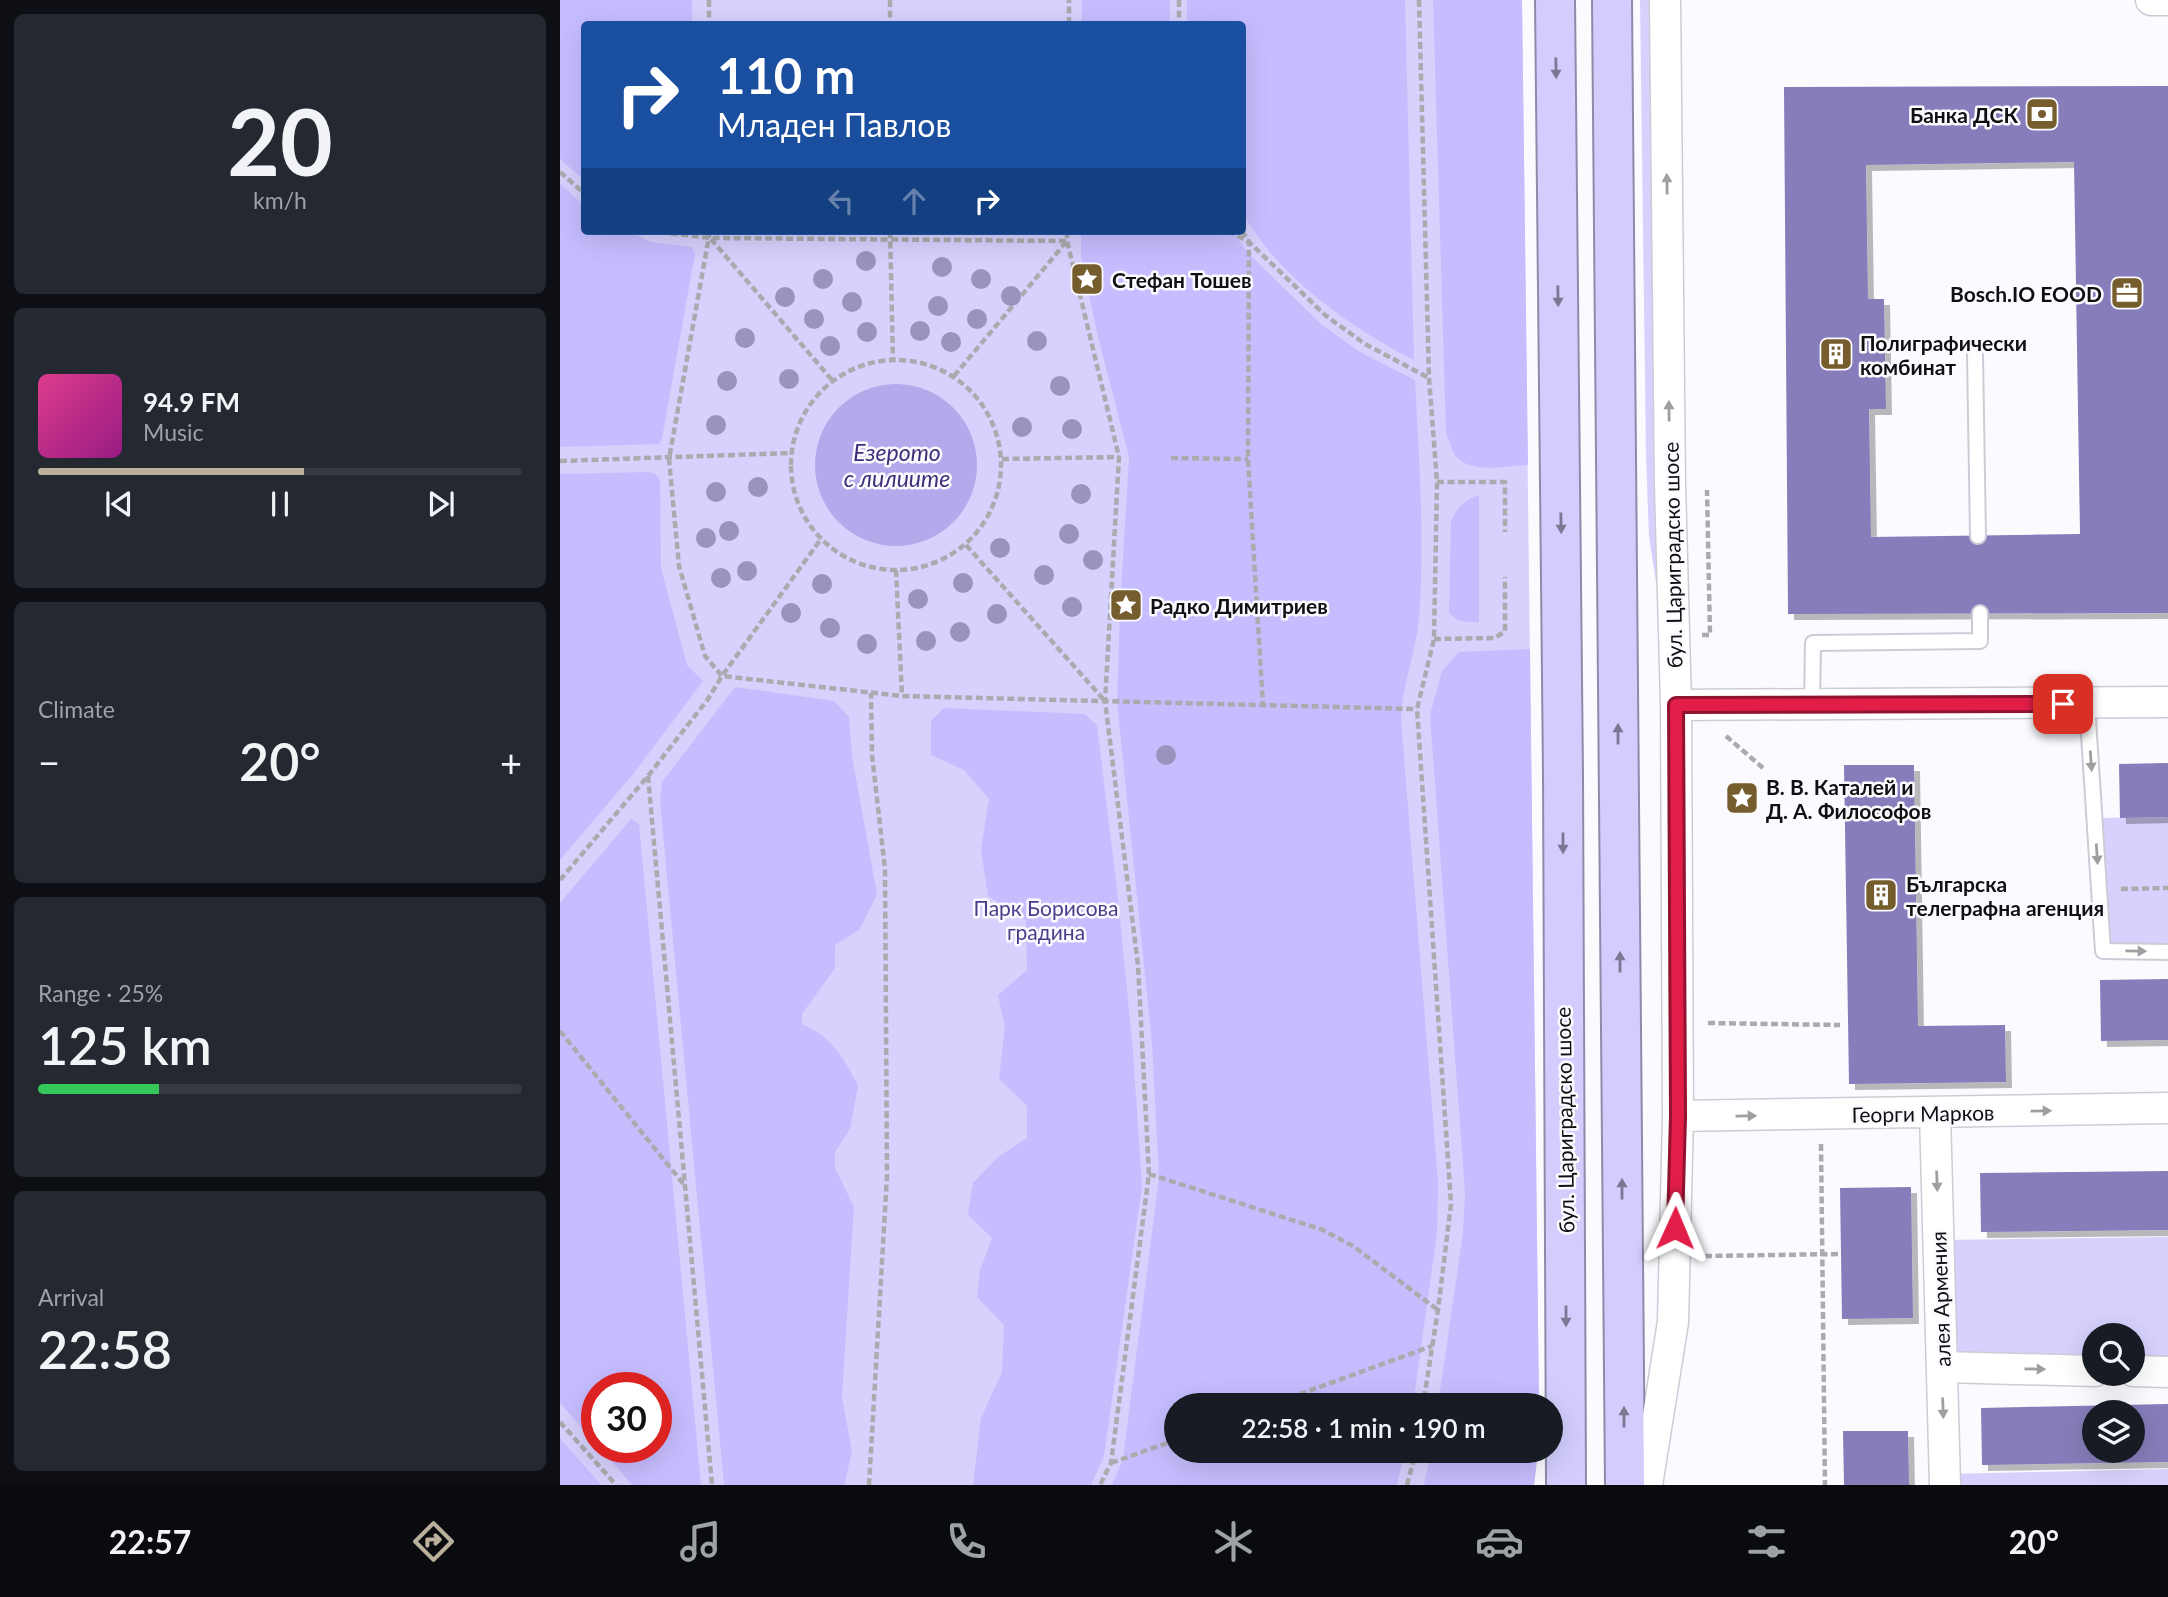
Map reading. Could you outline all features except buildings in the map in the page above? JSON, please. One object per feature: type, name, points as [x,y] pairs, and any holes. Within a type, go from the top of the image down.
[{"type":"highway","name":"бул. Цариградско шосе","points":[[1555,0],[1563,747],[1566,1485]]},
{"type":"highway","points":[[1612,0],[1625,1485]]},
{"type":"street","name":"бул. Цариградско шосе","points":[[1647,1485],[1673,1322],[1678,1116],[1676,705],[1670,484],[1665,0]]},
{"type":"street","points":[[2151,0],[2168,1]]},
{"type":"street","points":[[1676,705],[2168,702]]},
{"type":"street","name":"Георги Марков","points":[[1678,1116],[2168,1108]]},
{"type":"street","name":"алея Армения","points":[[1935,1112],[1945,1485]]},
{"type":"street","points":[[1942,1367],[2082,1370]]},
{"type":"street","points":[[2145,1371],[2168,1372]]},
{"type":"lane","points":[[1975,355],[1978,536]]},
{"type":"lane","points":[[1812,705],[1813,643],[1980,641],[1980,613]]},
{"type":"lane","points":[[2087,704],[2103,951],[2168,952]]},
{"type":"path","points":[[709,0],[709,21]]},
{"type":"path","points":[[890,0],[890,21]]},
{"type":"path","points":[[1069,0],[1069,21]]},
{"type":"path","points":[[1179,0],[1179,21]]},
{"type":"path","points":[[1419,0],[1429,378],[1437,482],[1434,639],[1417,709],[1451,1204],[1425,1393]]},
{"type":"path","points":[[560,172],[581,190]]},
{"type":"path","points":[[685,235],[711,238],[1067,241]]},
{"type":"path","points":[[711,235],[669,459],[679,566],[705,656],[722,676],[902,696],[1417,709]]},
{"type":"path","points":[[890,235],[893,360]]},
{"type":"path","points":[[1067,235],[1119,457],[1105,701],[1138,965],[1149,1174],[1111,1463],[1100,1485]]},
{"type":"path","points":[[1235,235],[1249,243],[1325,316],[1365,344],[1429,378]]},
{"type":"path","points":[[1244,235],[1249,243],[1248,459],[1263,706]]},
{"type":"path","points":[[711,238],[832,380]]},
{"type":"path","points":[[954,376],[1067,241]]},
{"type":"path","points":[[893,360],[924,363],[954,376],[978,398],[995,427],[1002,459],[999,491],[987,521],[966,545],[938,562],[896,570],[876,569],[846,558],[821,539],[803,514],[792,484],[791,453],[798,424],[814,398],[832,380],[862,364],[893,360]]},
{"type":"path","points":[[560,461],[791,453]]},
{"type":"path","points":[[1002,459],[1119,457]]},
{"type":"path","points":[[1171,458],[1248,459]]},
{"type":"path","points":[[1437,482],[1505,482],[1505,532]]},
{"type":"path","points":[[1707,490],[1710,635]]},
{"type":"path","points":[[560,880],[648,776],[708,699],[821,539]]},
{"type":"path","points":[[966,545],[1105,701]]},
{"type":"path","points":[[896,570],[902,696]]},
{"type":"path","points":[[1434,639],[1495,638],[1505,631],[1505,577]]},
{"type":"path","points":[[869,1485],[887,1176],[886,869],[872,755],[870,693]]},
{"type":"path","points":[[1722,732],[1763,768]]},
{"type":"path","points":[[648,776],[712,1485]]},
{"type":"path","points":[[2099,889],[2168,888]]},
{"type":"path","points":[[1707,1023],[1840,1025]]},
{"type":"path","points":[[560,1031],[685,1186]]},
{"type":"path","points":[[1820,1115],[1825,1485]]},
{"type":"path","points":[[1149,1174],[1324,1230],[1353,1246],[1438,1310]]},
{"type":"path","points":[[1712,1256],[1841,1254]]},
{"type":"path","points":[[1303,1393],[1432,1346]]},
{"type":"path","points":[[560,1422],[616,1485]]},
{"type":"path","points":[[1111,1463],[1164,1444]]},
{"type":"path","points":[[1407,1485],[1413,1463]]},
{"type":"green space","name":"Парк Борисова градина","points":[[560,0],[1522,0],[1539,1393],[1164,1393],[1164,1463],[1537,1463],[1534,1485],[560,1485]]},
{"type":"green space","points":[[560,0],[692,0],[692,21],[581,21],[581,177],[560,159]]},
{"type":"green space","points":[[1082,0],[1170,0],[1170,21],[1082,21]]},
{"type":"green space","points":[[1187,0],[1405,0],[1414,360],[1365,332],[1318,298],[1295,279],[1258,236],[1246,218],[1246,21],[1187,21]]},
{"type":"green space","points":[[1433,0],[1522,0],[1528,465],[1489,468],[1469,465],[1454,454],[1446,433]]},
{"type":"green space","points":[[1640,0],[1650,0],[1660,584],[1656,582],[1649,537],[1646,455]]},
{"type":"green space","points":[[560,184],[581,202],[581,235],[637,235],[651,242],[692,247],[695,254],[659,444],[560,447]]},
{"type":"green space","points":[[1081,235],[1235,235],[1249,254],[1322,325],[1360,352],[1415,380],[1421,499],[1421,588],[1419,618],[1401,719],[1438,1182],[1437,1233],[1415,1393],[1164,1393],[1164,1463],[1402,1463],[1397,1485],[1112,1485],[1123,1459],[1159,1178],[1152,1043],[1117,702],[1129,457],[1097,333],[1081,256]]},
{"type":"green space","points":[[649,472],[660,480],[661,568],[687,665],[703,681],[634,773],[560,860],[560,474]]},
{"type":"green space","points":[[1479,495],[1479,622],[1466,622],[1455,618],[1449,612],[1451,521],[1462,505]]},
{"type":"green space","points":[[1530,649],[1539,1393],[1440,1393],[1463,1233],[1465,1193],[1430,715],[1442,671],[1459,652]]},
{"type":"green space","points":[[735,687],[834,701],[849,717],[852,756],[877,894],[859,930],[835,945],[835,968],[802,1014],[802,1024],[822,1035],[836,1049],[858,1085],[850,1129],[835,1152],[835,1168],[854,1207],[842,1397],[852,1452],[844,1485],[724,1485],[660,801],[662,782]]},
{"type":"green space","points":[[944,708],[1085,714],[1097,725],[1133,1051],[1142,1186],[1104,1456],[1091,1485],[973,1485],[981,1418],[1002,1372],[1004,1325],[977,1297],[980,1270],[992,1238],[968,1215],[973,1183],[998,1157],[1027,1138],[1027,1106],[999,1079],[1005,1027],[998,995],[1027,970],[1026,920],[988,896],[981,850],[989,799],[964,770],[931,755],[931,721]]},
{"type":"green space","points":[[2168,817],[2168,952],[2103,951],[2095,818]]},
{"type":"green space","points":[[631,819],[639,824],[701,1485],[632,1485],[613,1463],[672,1463],[672,1372],[581,1372],[581,1427],[560,1403],[560,903]]},
{"type":"green space","points":[[2168,1237],[2168,1372],[2145,1371],[2145,1323],[2082,1323],[2082,1371],[1942,1367],[1939,1240]]},
{"type":"green space","points":[[560,1438],[601,1485],[560,1485]]},
{"type":"green space","points":[[1429,1463],[1537,1463],[1534,1485],[1424,1485]]},
{"type":"green space","points":[[2168,1469],[2168,1485],[1945,1485],[1945,1474]]},
{"type":"water","name":"Езерото с лилиите","points":[[896,384],[927,390],[954,407],[971,434],[977,465],[971,496],[954,523],[927,540],[896,546],[865,540],[838,523],[821,496],[815,465],[821,434],[838,407],[865,390]]},
{"type":"place","name":"Банка ДСК","points":[[2042,114]]},
{"type":"place","name":"Стефан Тошев","points":[[1087,279]]},
{"type":"place","name":"Bosch.IO EOOD","points":[[2127,293]]},
{"type":"place","name":"Полиграфически комбинат","points":[[1836,354]]},
{"type":"place","name":"Радко Димитриев","points":[[1126,605]]},
{"type":"place","name":"В. В. Каталей и Д. А. Философов","points":[[1742,798]]},
{"type":"place","name":"Българска телеграфна агенция","points":[[1881,895]]},
{"type":"route","points":[[1675,1228],[1678,1116],[1676,705],[2063,704]]}]
